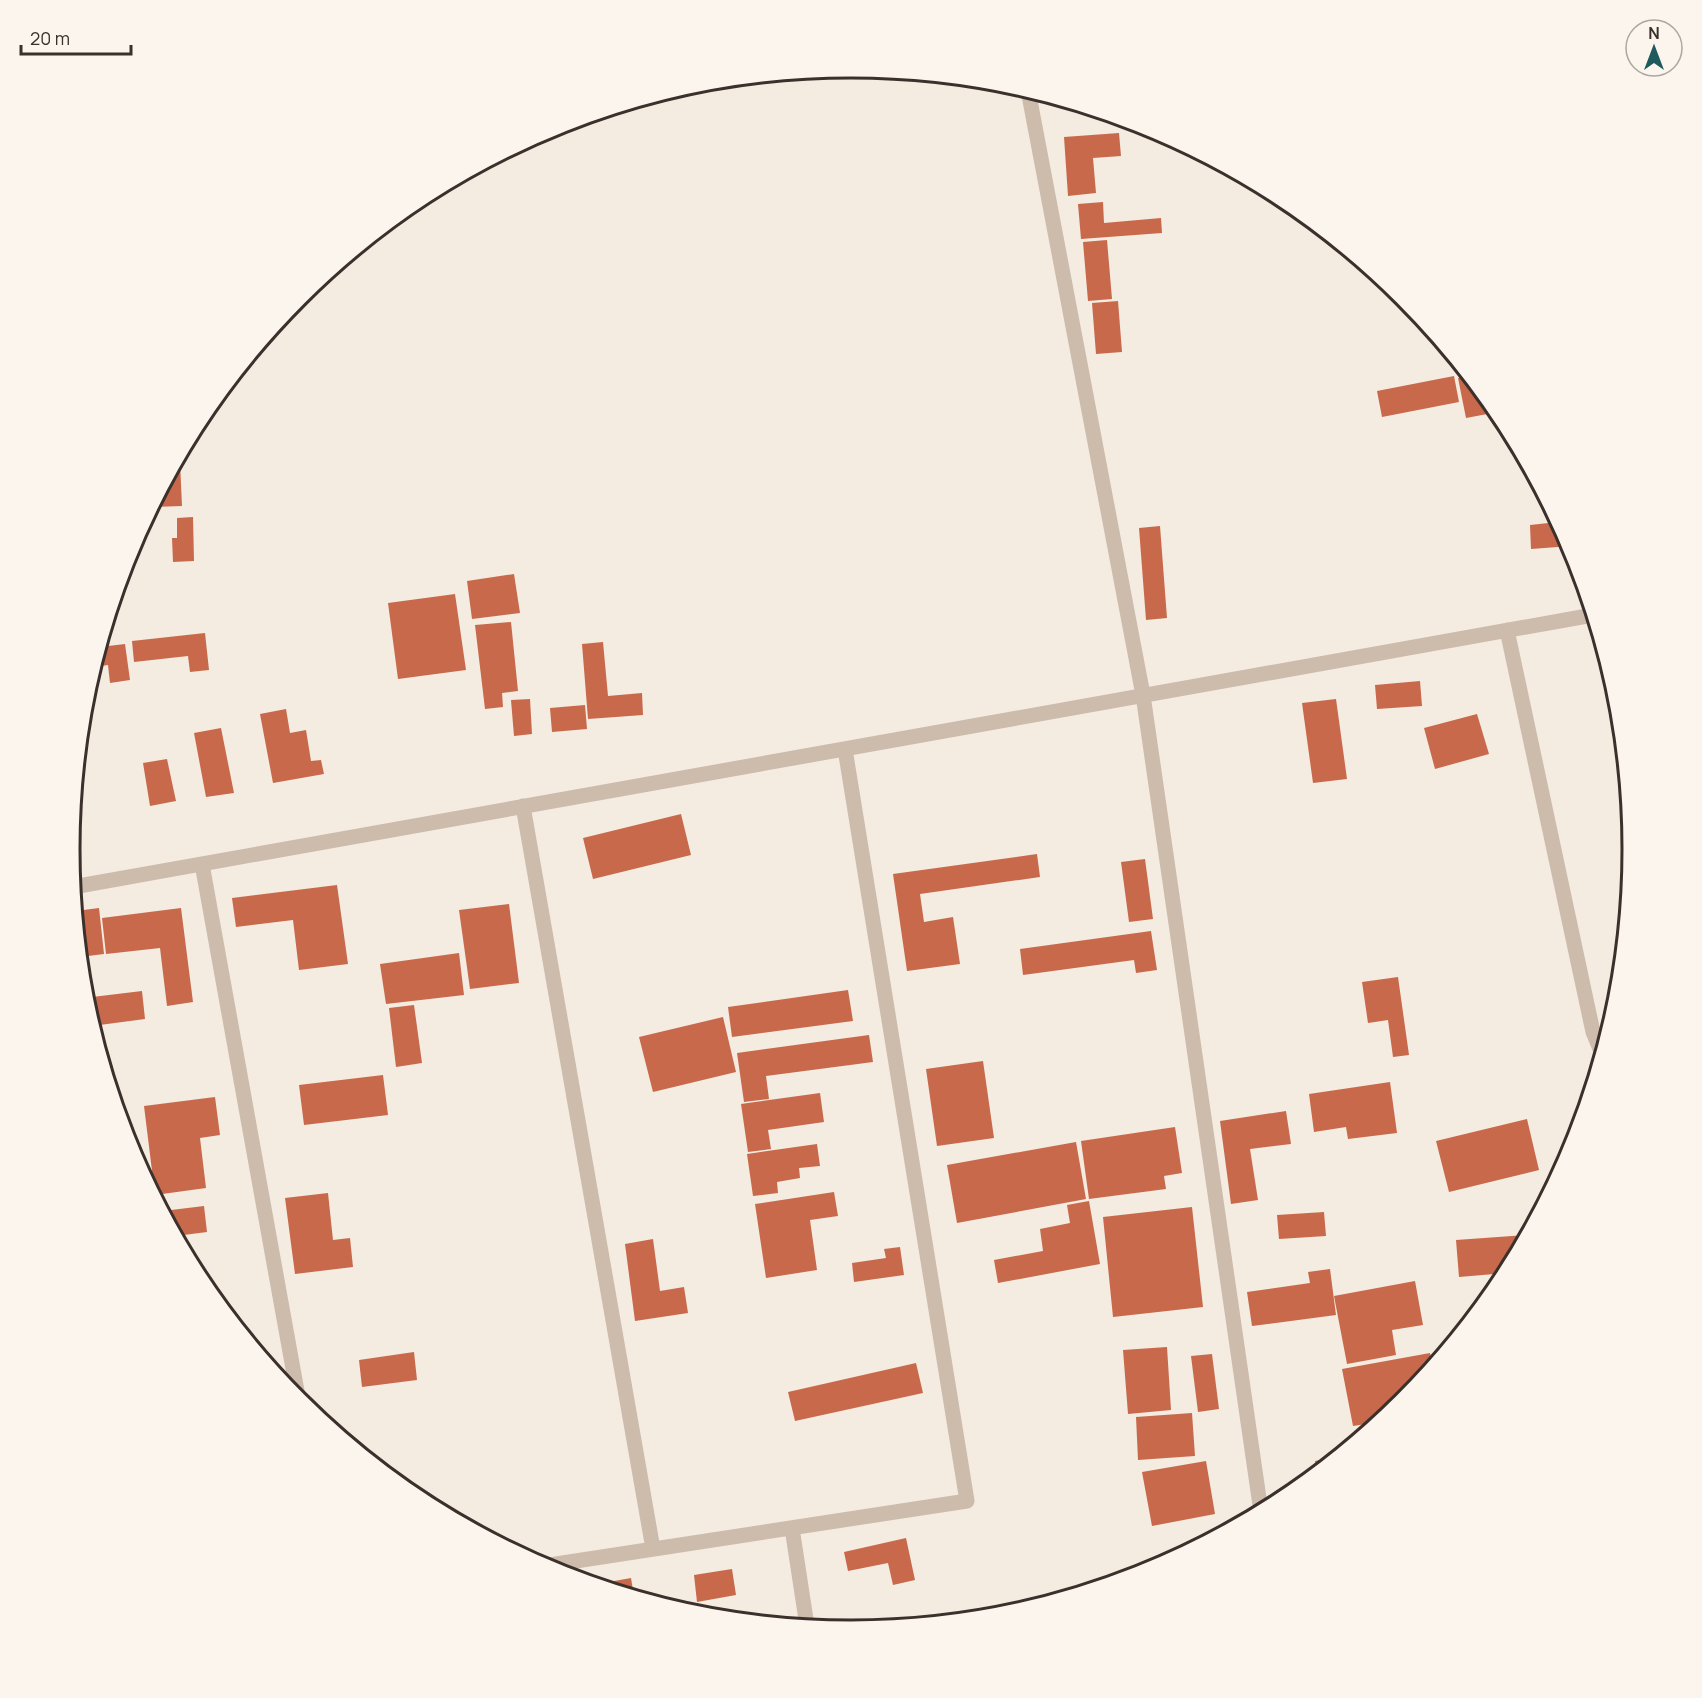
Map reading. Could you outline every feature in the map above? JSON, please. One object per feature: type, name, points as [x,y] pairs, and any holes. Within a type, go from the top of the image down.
[{"type":"street","points":[[1030,99],[1143,695],[1260,1502]]},
{"type":"street","points":[[81,885],[1586,616]]},
{"type":"street","points":[[1507,630],[1593,1032],[1597,1043]]},
{"type":"street","points":[[562,1563],[967,1501],[845,749]]},
{"type":"street","points":[[523,806],[653,1549]]},
{"type":"street","points":[[202,864],[296,1383]]},
{"type":"street","points":[[792,1528],[806,1618]]},
{"type":"building","points":[[1119,133],[1121,156],[1093,158],[1096,193],[1068,196],[1064,137]]},
{"type":"building","points":[[1103,202],[1104,223],[1161,218],[1162,233],[1081,239],[1078,204]]},
{"type":"building","points":[[1107,240],[1112,299],[1088,301],[1083,242]]},
{"type":"building","points":[[1118,301],[1122,352],[1096,354],[1092,303]]},
{"type":"building","points":[[1454,376],[1459,402],[1382,417],[1377,391]]},
{"type":"building","points":[[1458,378],[1463,380],[1487,414],[1466,418]]},
{"type":"building","points":[[180,468],[182,506],[161,507]]},
{"type":"building","points":[[193,517],[194,561],[173,562],[172,538],[177,538],[177,518]]},
{"type":"building","points":[[1549,523],[1560,547],[1531,549],[1530,525]]},
{"type":"building","points":[[1160,526],[1167,618],[1146,620],[1139,528]]},
{"type":"building","points":[[514,574],[520,613],[472,619],[467,581]]},
{"type":"building","points":[[455,594],[466,670],[398,679],[388,603]]},
{"type":"building","points":[[511,622],[518,691],[502,693],[503,707],[485,709],[475,625]]},
{"type":"building","points":[[205,633],[209,670],[190,672],[188,656],[134,662],[132,641]]},
{"type":"building","points":[[603,642],[608,696],[642,693],[643,715],[588,719],[582,644]]},
{"type":"building","points":[[125,644],[130,680],[110,683],[108,665],[102,666],[107,646]]},
{"type":"building","points":[[1420,681],[1422,706],[1377,709],[1375,685]]},
{"type":"building","points":[[530,699],[532,734],[514,736],[511,700]]},
{"type":"building","points":[[1336,699],[1347,779],[1313,783],[1302,703]]},
{"type":"building","points":[[585,705],[587,729],[552,732],[550,708]]},
{"type":"building","points":[[286,709],[290,733],[306,730],[311,761],[321,760],[324,774],[273,783],[260,714]]},
{"type":"building","points":[[1477,714],[1489,754],[1435,769],[1424,728]]},
{"type":"building","points":[[221,728],[234,793],[206,797],[194,733]]},
{"type":"building","points":[[167,759],[176,801],[150,806],[143,763]]},
{"type":"building","points":[[681,814],[691,855],[593,879],[583,838]]},
{"type":"building","points":[[1037,854],[1040,877],[920,894],[924,922],[953,917],[960,964],[907,971],[893,874]]},
{"type":"building","points":[[1145,859],[1153,919],[1129,922],[1121,862]]},
{"type":"building","points":[[337,885],[348,964],[299,970],[293,920],[236,927],[232,898]]},
{"type":"building","points":[[509,904],[519,983],[470,989],[459,910]]},
{"type":"building","points":[[99,908],[104,954],[88,956],[83,910]]},
{"type":"building","points":[[181,908],[193,1002],[167,1006],[160,948],[106,954],[102,918]]},
{"type":"building","points":[[1151,931],[1157,970],[1136,973],[1134,960],[1023,975],[1020,949]]},
{"type":"building","points":[[459,953],[464,995],[386,1004],[380,964]]},
{"type":"building","points":[[1398,977],[1409,1055],[1393,1057],[1388,1020],[1368,1023],[1362,982]]},
{"type":"building","points":[[848,990],[853,1021],[732,1037],[728,1007]]},
{"type":"building","points":[[142,991],[145,1019],[101,1025],[95,997]]},
{"type":"building","points":[[414,1005],[422,1063],[396,1067],[389,1008]]},
{"type":"building","points":[[723,1017],[736,1072],[653,1092],[639,1037]]},
{"type":"building","points":[[869,1035],[873,1062],[766,1076],[769,1099],[744,1102],[737,1053]]},
{"type":"building","points":[[983,1061],[994,1138],[937,1146],[926,1069]]},
{"type":"building","points":[[383,1075],[388,1115],[304,1125],[299,1085]]},
{"type":"building","points":[[1390,1082],[1397,1133],[1348,1139],[1346,1127],[1314,1132],[1309,1094]]},
{"type":"building","points":[[820,1093],[824,1122],[768,1130],[771,1149],[748,1152],[741,1104]]},
{"type":"building","points":[[215,1097],[220,1135],[200,1138],[206,1188],[162,1194],[152,1173],[144,1106]]},
{"type":"building","points":[[1286,1111],[1291,1144],[1250,1149],[1258,1200],[1231,1204],[1220,1121]]},
{"type":"building","points":[[1527,1119],[1539,1170],[1449,1192],[1436,1141]]},
{"type":"building","points":[[1175,1127],[1182,1173],[1164,1176],[1166,1189],[1089,1199],[1081,1141]]},
{"type":"building","points":[[1076,1142],[1086,1199],[957,1223],[947,1165]]},
{"type":"building","points":[[817,1144],[820,1166],[799,1168],[800,1178],[777,1182],[778,1193],[753,1196],[747,1154]]},
{"type":"building","points":[[834,1192],[838,1216],[810,1220],[817,1270],[766,1278],[755,1204]]},
{"type":"building","points":[[328,1193],[333,1240],[350,1238],[353,1267],[295,1274],[285,1198]]},
{"type":"building","points":[[1089,1201],[1100,1264],[998,1283],[994,1260],[1043,1251],[1040,1229],[1070,1223],[1067,1205]]},
{"type":"building","points":[[204,1206],[207,1232],[184,1235],[170,1210]]},
{"type":"building","points":[[1192,1207],[1203,1307],[1113,1317],[1103,1217]]},
{"type":"building","points":[[1324,1212],[1326,1236],[1279,1239],[1277,1215]]},
{"type":"building","points":[[1518,1236],[1494,1274],[1459,1277],[1456,1240]]},
{"type":"building","points":[[653,1239],[660,1291],[684,1287],[688,1313],[635,1321],[625,1244]]},
{"type":"building","points":[[900,1247],[904,1275],[854,1282],[852,1263],[886,1258],[884,1249]]},
{"type":"building","points":[[1330,1269],[1336,1315],[1252,1326],[1247,1292],[1310,1283],[1308,1272]]},
{"type":"building","points":[[1415,1281],[1423,1325],[1392,1330],[1396,1355],[1347,1364],[1334,1296]]},
{"type":"building","points":[[1167,1347],[1171,1410],[1128,1414],[1123,1350]]},
{"type":"building","points":[[414,1352],[417,1380],[362,1387],[359,1360]]},
{"type":"building","points":[[1430,1353],[1431,1357],[1364,1424],[1353,1426],[1342,1369]]},
{"type":"building","points":[[1212,1354],[1219,1409],[1198,1412],[1191,1356]]},
{"type":"building","points":[[916,1363],[923,1393],[795,1421],[788,1392]]},
{"type":"building","points":[[1192,1413],[1195,1456],[1138,1460],[1136,1417]]},
{"type":"building","points":[[1206,1461],[1215,1514],[1152,1526],[1142,1472]]},
{"type":"building","points":[[906,1538],[915,1580],[893,1585],[888,1563],[848,1571],[844,1552]]},
{"type":"building","points":[[732,1569],[736,1595],[697,1602],[694,1575]]},
{"type":"building","points":[[631,1578],[633,1588],[611,1582]]}]
